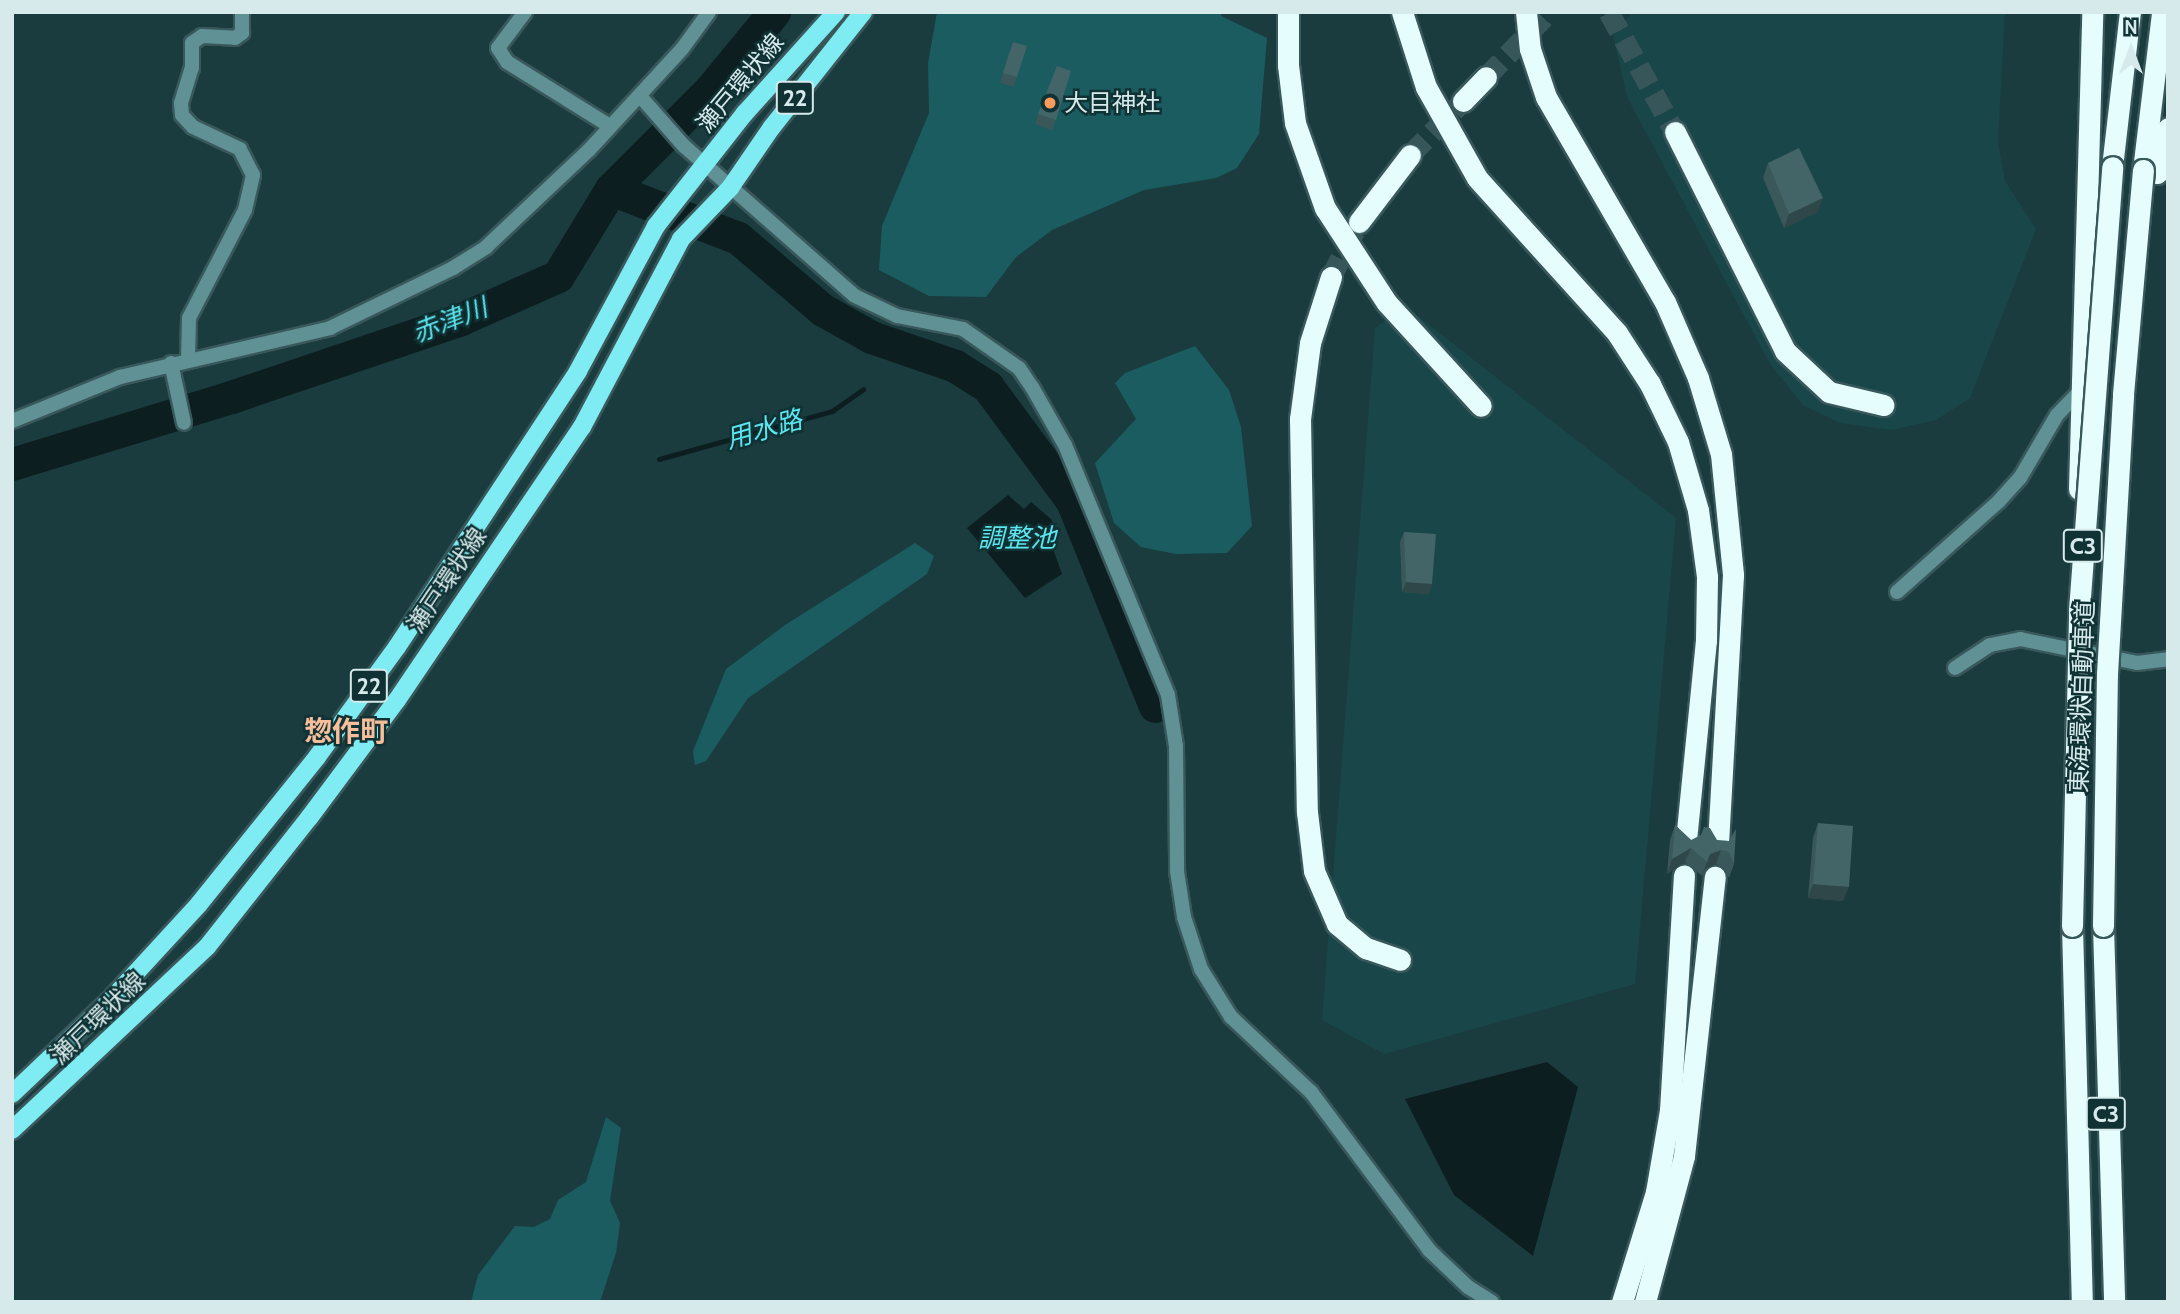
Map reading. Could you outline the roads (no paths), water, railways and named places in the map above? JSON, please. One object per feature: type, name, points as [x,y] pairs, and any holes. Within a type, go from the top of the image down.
[{"type":"highway","points":[[1288,12],[1287,65],[1294,124],[1325,208],[1387,303],[1481,406]]},
{"type":"highway","points":[[1402,12],[1426,87],[1477,178],[1617,333],[1650,384],[1678,442],[1698,510],[1707,578],[1706,640],[1686,841]]},
{"type":"highway","points":[[1526,12],[1530,49],[1546,97],[1677,327],[1711,414],[1721,454],[1733,589],[1718,843]]},
{"type":"highway","points":[[1538,12],[1537,49],[1546,97]]},
{"type":"highway","points":[[2079,610],[2080,426],[2090,167],[2092,12]]},
{"type":"highway","name":"東海環状自動車道","points":[[2082,1302],[2072,926],[2079,610],[2112,167],[2130,12]]},
{"type":"highway","name":"東海環状自動車道","points":[[2114,1302],[2103,926],[2107,674],[2123,394],[2150,172],[2162,12]]},
{"type":"highway","points":[[1462,101],[1486,77]]},
{"type":"highway","points":[[2150,172],[2168,128]]},
{"type":"highway","points":[[1675,132],[1792,359],[1829,392],[1883,405]]},
{"type":"highway","points":[[1359,222],[1410,155]]},
{"type":"highway","points":[[1331,277],[1310,343],[1300,419],[1308,823],[1314,871],[1338,924],[1366,948],[1400,960]]},
{"type":"highway","points":[[1622,1302],[1642,1243],[1666,1137],[1684,875]]},
{"type":"highway","points":[[1645,1302],[1684,1156],[1716,877]]},
{"type":"main road","name":"瀬戸環状線","points":[[12,1094],[109,1002],[199,904],[317,757],[397,647],[570,382],[656,226],[704,164],[836,12]]},
{"type":"main road","name":"瀬戸環状線","points":[[12,1130],[207,947],[317,807],[397,700],[582,426],[681,239],[730,188],[772,127],[863,12]]},
{"type":"street","points":[[188,359],[189,318],[245,210],[253,175],[240,149],[194,127],[182,115],[181,103],[192,68],[192,43],[202,36],[235,38],[242,33],[242,12]]},
{"type":"street","points":[[525,12],[498,48],[507,62],[610,126]]},
{"type":"street","points":[[12,421],[120,377],[172,370],[188,359],[331,328],[419,288],[486,247],[640,96],[709,12]]},
{"type":"street","points":[[640,96],[684,146],[855,296],[897,316],[963,329],[1019,368],[1065,445],[1168,695],[1176,746],[1177,871],[1184,917],[1201,969],[1231,1017],[1311,1092],[1429,1250],[1468,1287],[1492,1302]]},
{"type":"street","points":[[172,370],[184,424]]},
{"type":"street","points":[[1897,592],[1999,501],[2027,467],[2057,415],[2080,391]]},
{"type":"street","points":[[1955,668],[1990,645],[2020,639],[2137,663],[2168,659]]},
{"type":"water","name":"調整池","points":[[1008,495],[1024,509],[1031,502],[1051,519],[1056,531],[1048,535],[1062,574],[1025,598],[967,528]]},
{"type":"water","points":[[1547,1062],[1578,1087],[1533,1256],[1454,1195],[1405,1099]]},
{"type":"waterway","name":"赤津川","points":[[12,464],[231,397],[461,319],[558,276],[611,189],[710,90],[774,12]]},
{"type":"waterway","points":[[611,189],[738,238],[823,310],[871,337],[955,366],[988,387],[1072,501],[1155,706]]},
{"type":"waterway","name":"用水路","points":[[659,459],[832,411],[863,389]]},
{"type":"tunnel","points":[[1486,77],[1549,12]]},
{"type":"tunnel","points":[[1609,12],[1675,132]]},
{"type":"tunnel","points":[[1410,155],[1463,101]]},
{"type":"tunnel","points":[[1331,277],[1359,222]]},
{"type":"place","name":"大目神社","points":[[1050,103]]},
{"type":"district","name":"惣作町","points":[[346,731]]}]
